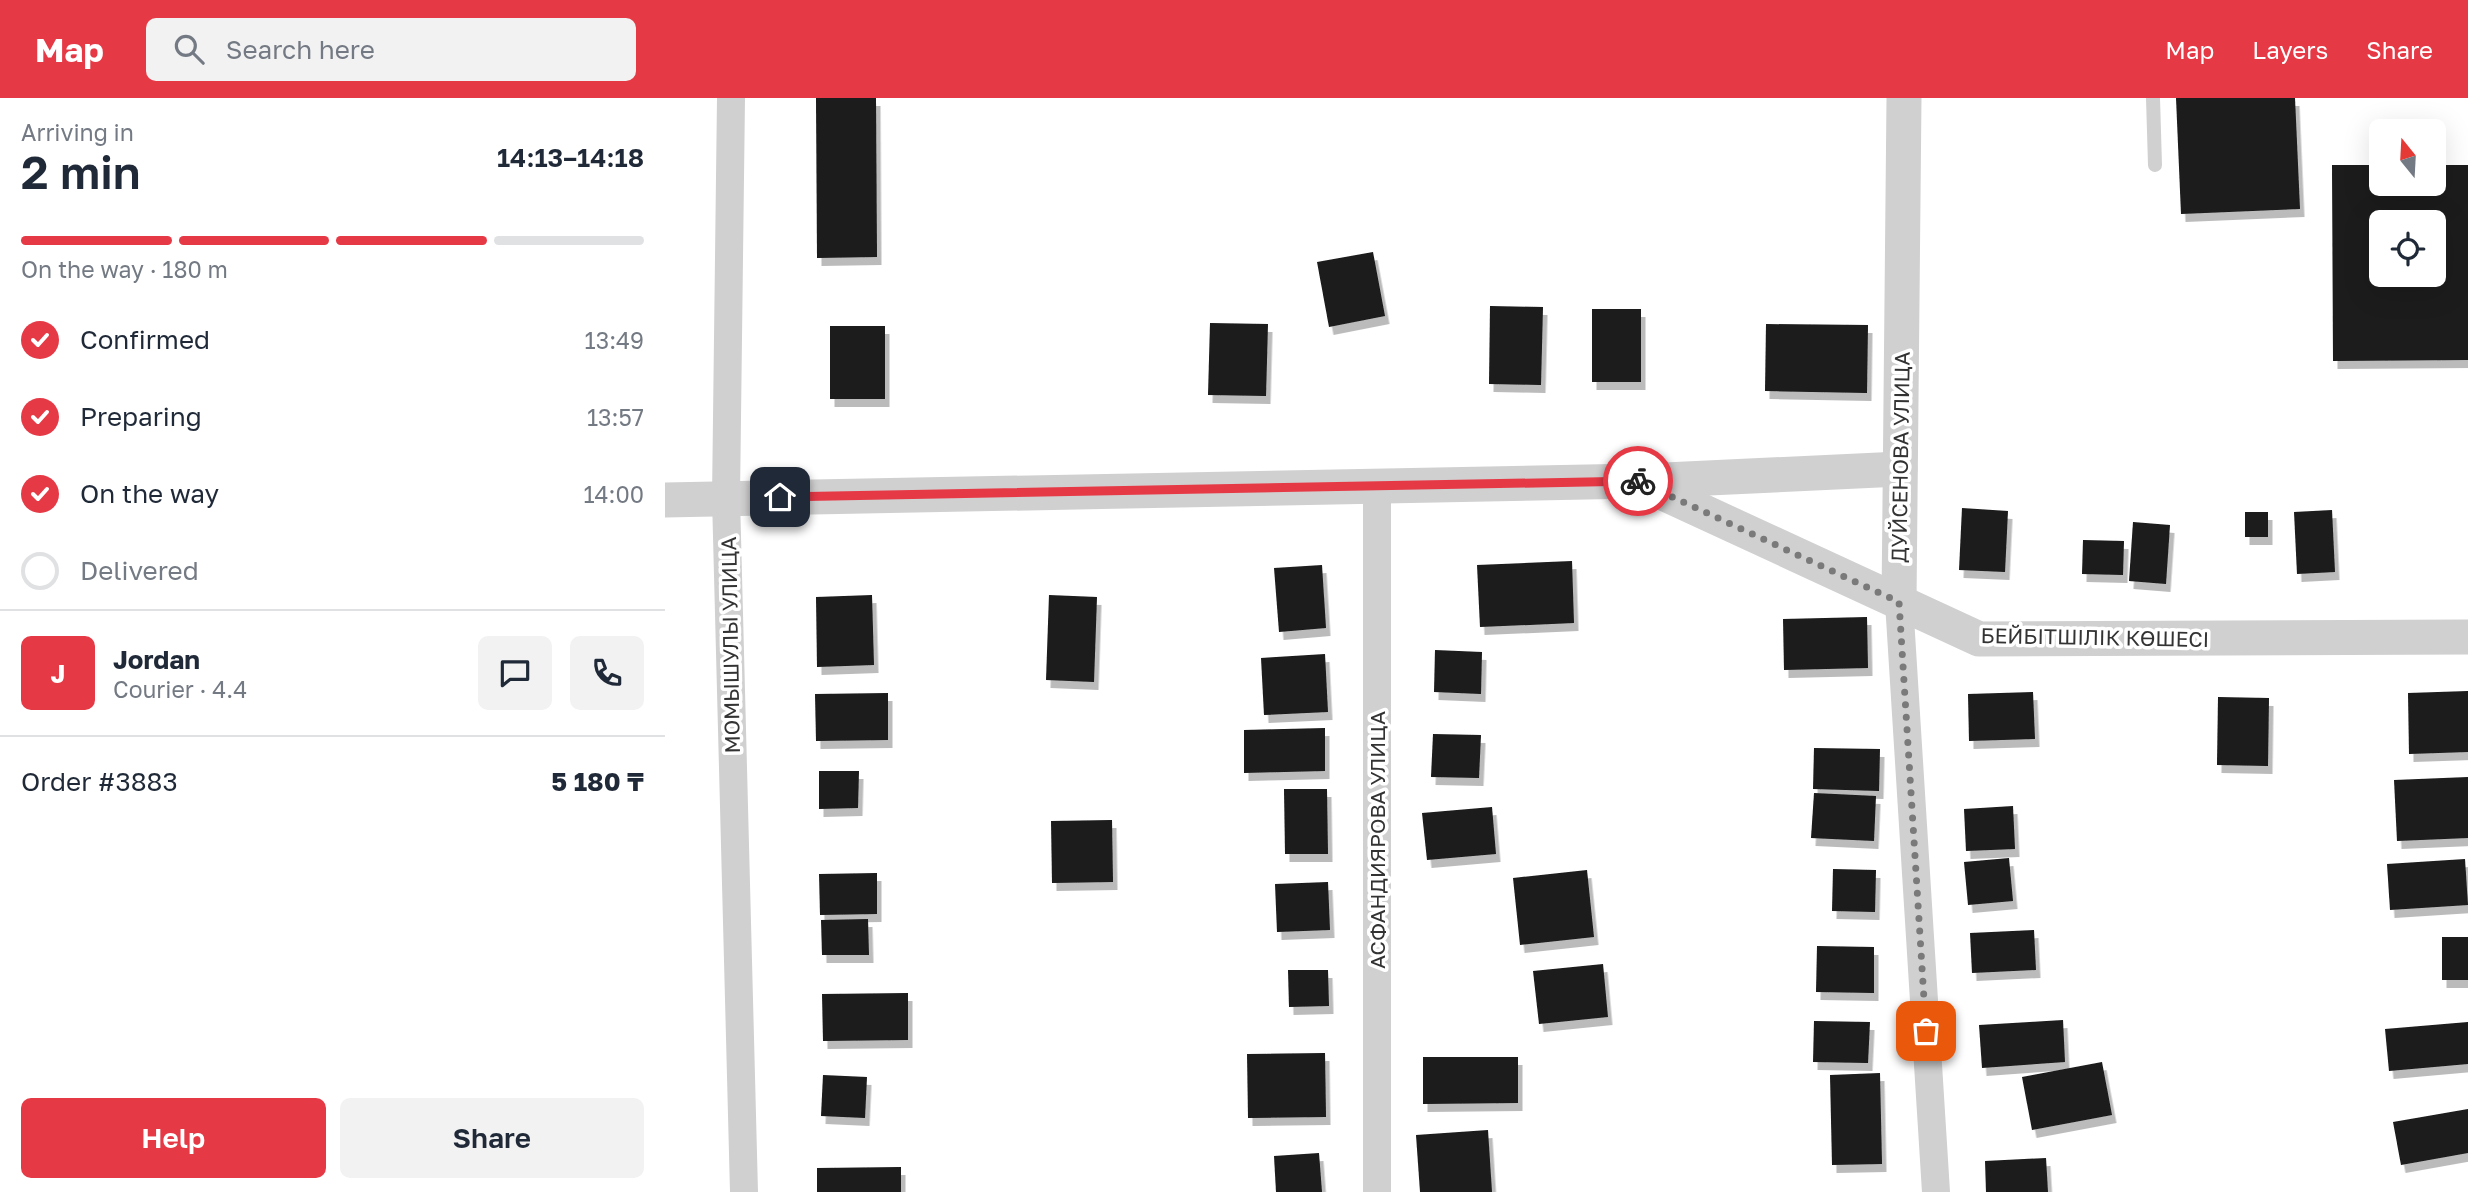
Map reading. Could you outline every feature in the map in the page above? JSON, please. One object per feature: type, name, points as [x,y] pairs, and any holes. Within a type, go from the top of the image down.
[{"type":"street","name":"МОМЫШУЛЫ УЛИЦА","points":[[731,98],[726,498],[744,1192]]},
{"type":"street","name":"ДУЙСЕНОВА УЛИЦА","points":[[1904,98],[1899,602],[1936,1192]]},
{"type":"street","points":[[1637,481],[1900,470]]},
{"type":"street","name":"БЕЙБІТШІЛІК КӨШЕСІ","points":[[665,500],[1637,481],[1979,639],[2468,637]]},
{"type":"street","name":"АСФАНДИЯРОВА УЛИЦА","points":[[1377,488],[1377,1192]]},
{"type":"lane","points":[[2153,98],[2155,165]]},
{"type":"building","points":[[816,98],[876,98],[877,257],[817,258]]},
{"type":"building","points":[[2176,98],[2295,98],[2300,209],[2181,214]]},
{"type":"building","points":[[2332,165],[2369,165],[2369,196],[2447,196],[2447,165],[2468,165],[2468,360],[2333,361]]},
{"type":"building","points":[[1373,252],[1385,316],[1329,327],[1317,262]]},
{"type":"building","points":[[1490,306],[1543,307],[1541,385],[1489,384]]},
{"type":"building","points":[[1592,309],[1641,309],[1641,382],[1592,382]]},
{"type":"building","points":[[1210,323],[1268,324],[1266,396],[1208,395]]},
{"type":"building","points":[[1766,324],[1868,325],[1867,393],[1765,391]]},
{"type":"building","points":[[830,326],[885,326],[885,399],[830,399]]},
{"type":"building","points":[[1962,508],[2008,511],[2005,572],[1959,570]]},
{"type":"building","points":[[2332,510],[2335,572],[2297,574],[2294,512]]},
{"type":"building","points":[[2245,512],[2268,512],[2268,537],[2245,537]]},
{"type":"building","points":[[2133,522],[2170,525],[2166,584],[2129,581]]},
{"type":"building","points":[[2083,540],[2124,541],[2123,575],[2082,574]]},
{"type":"building","points":[[1572,561],[1574,623],[1480,627],[1477,565]]},
{"type":"building","points":[[1322,565],[1326,628],[1279,632],[1274,568]]},
{"type":"building","points":[[872,595],[874,665],[817,667],[816,597]]},
{"type":"building","points":[[1049,595],[1097,597],[1094,682],[1046,680]]},
{"type":"building","points":[[1867,617],[1868,668],[1784,670],[1783,619]]},
{"type":"building","points":[[1435,650],[1482,652],[1481,694],[1434,692]]},
{"type":"building","points":[[1325,654],[1328,712],[1264,715],[1261,658]]},
{"type":"building","points":[[2468,691],[2468,752],[2409,754],[2408,693]]},
{"type":"building","points":[[2033,692],[2035,739],[1969,741],[1968,694]]},
{"type":"building","points":[[888,693],[888,740],[816,741],[815,694]]},
{"type":"building","points":[[2218,697],[2269,698],[2268,766],[2217,765]]},
{"type":"building","points":[[1325,728],[1325,771],[1244,773],[1244,730]]},
{"type":"building","points":[[1433,734],[1481,735],[1479,778],[1431,777]]},
{"type":"building","points":[[1814,748],[1880,749],[1879,791],[1813,789]]},
{"type":"building","points":[[819,771],[859,771],[858,808],[819,809]]},
{"type":"building","points":[[2468,777],[2468,838],[2397,841],[2394,780]]},
{"type":"building","points":[[1284,789],[1327,789],[1328,854],[1285,854]]},
{"type":"building","points":[[1814,793],[1876,796],[1874,841],[1811,838]]},
{"type":"building","points":[[2013,806],[2015,849],[1966,851],[1964,809]]},
{"type":"building","points":[[1492,807],[1496,854],[1427,860],[1422,813]]},
{"type":"building","points":[[1112,820],[1113,882],[1052,883],[1051,821]]},
{"type":"building","points":[[2009,858],[2013,901],[1968,905],[1964,862]]},
{"type":"building","points":[[2465,859],[2468,905],[2390,910],[2387,864]]},
{"type":"building","points":[[1833,869],[1876,870],[1875,912],[1832,911]]},
{"type":"building","points":[[1587,870],[1594,937],[1520,945],[1513,878]]},
{"type":"building","points":[[877,873],[877,914],[820,915],[819,874]]},
{"type":"building","points":[[1328,882],[1330,930],[1277,932],[1275,884]]},
{"type":"building","points":[[868,919],[869,955],[822,955],[821,920]]},
{"type":"building","points":[[2034,930],[2036,970],[1972,973],[1970,933]]},
{"type":"building","points":[[2442,937],[2468,937],[2468,980],[2442,980]]},
{"type":"building","points":[[1817,946],[1874,947],[1874,993],[1816,992]]},
{"type":"building","points":[[1603,964],[1608,1017],[1539,1024],[1533,971]]},
{"type":"building","points":[[1288,970],[1328,970],[1329,1006],[1289,1007]]},
{"type":"building","points":[[908,993],[908,1040],[823,1041],[822,994]]},
{"type":"building","points":[[2063,1020],[2065,1062],[1982,1068],[1979,1025]]},
{"type":"building","points":[[1814,1021],[1870,1022],[1868,1063],[1813,1062]]},
{"type":"building","points":[[2468,1022],[2468,1064],[2389,1071],[2385,1029]]},
{"type":"building","points":[[1325,1053],[1326,1117],[1248,1118],[1247,1054]]},
{"type":"building","points":[[1423,1057],[1518,1057],[1518,1103],[1423,1104]]},
{"type":"building","points":[[2102,1062],[2112,1115],[2032,1130],[2022,1077]]},
{"type":"building","points":[[1880,1073],[1882,1164],[1832,1165],[1830,1075]]},
{"type":"building","points":[[823,1075],[867,1077],[865,1118],[821,1116]]},
{"type":"building","points":[[2468,1109],[2468,1153],[2401,1165],[2393,1122]]},
{"type":"building","points":[[1488,1130],[1492,1192],[1420,1192],[1416,1135]]},
{"type":"building","points":[[1319,1153],[1322,1192],[1276,1192],[1274,1156]]},
{"type":"building","points":[[2046,1158],[2048,1192],[1986,1192],[1985,1161]]},
{"type":"building","points":[[901,1167],[901,1192],[817,1192],[817,1168]]},
{"type":"way so far","points":[[1638,481],[1899,602],[1926,1031]]},
{"type":"route","points":[[780,497],[1377,488],[1638,481]]}]
